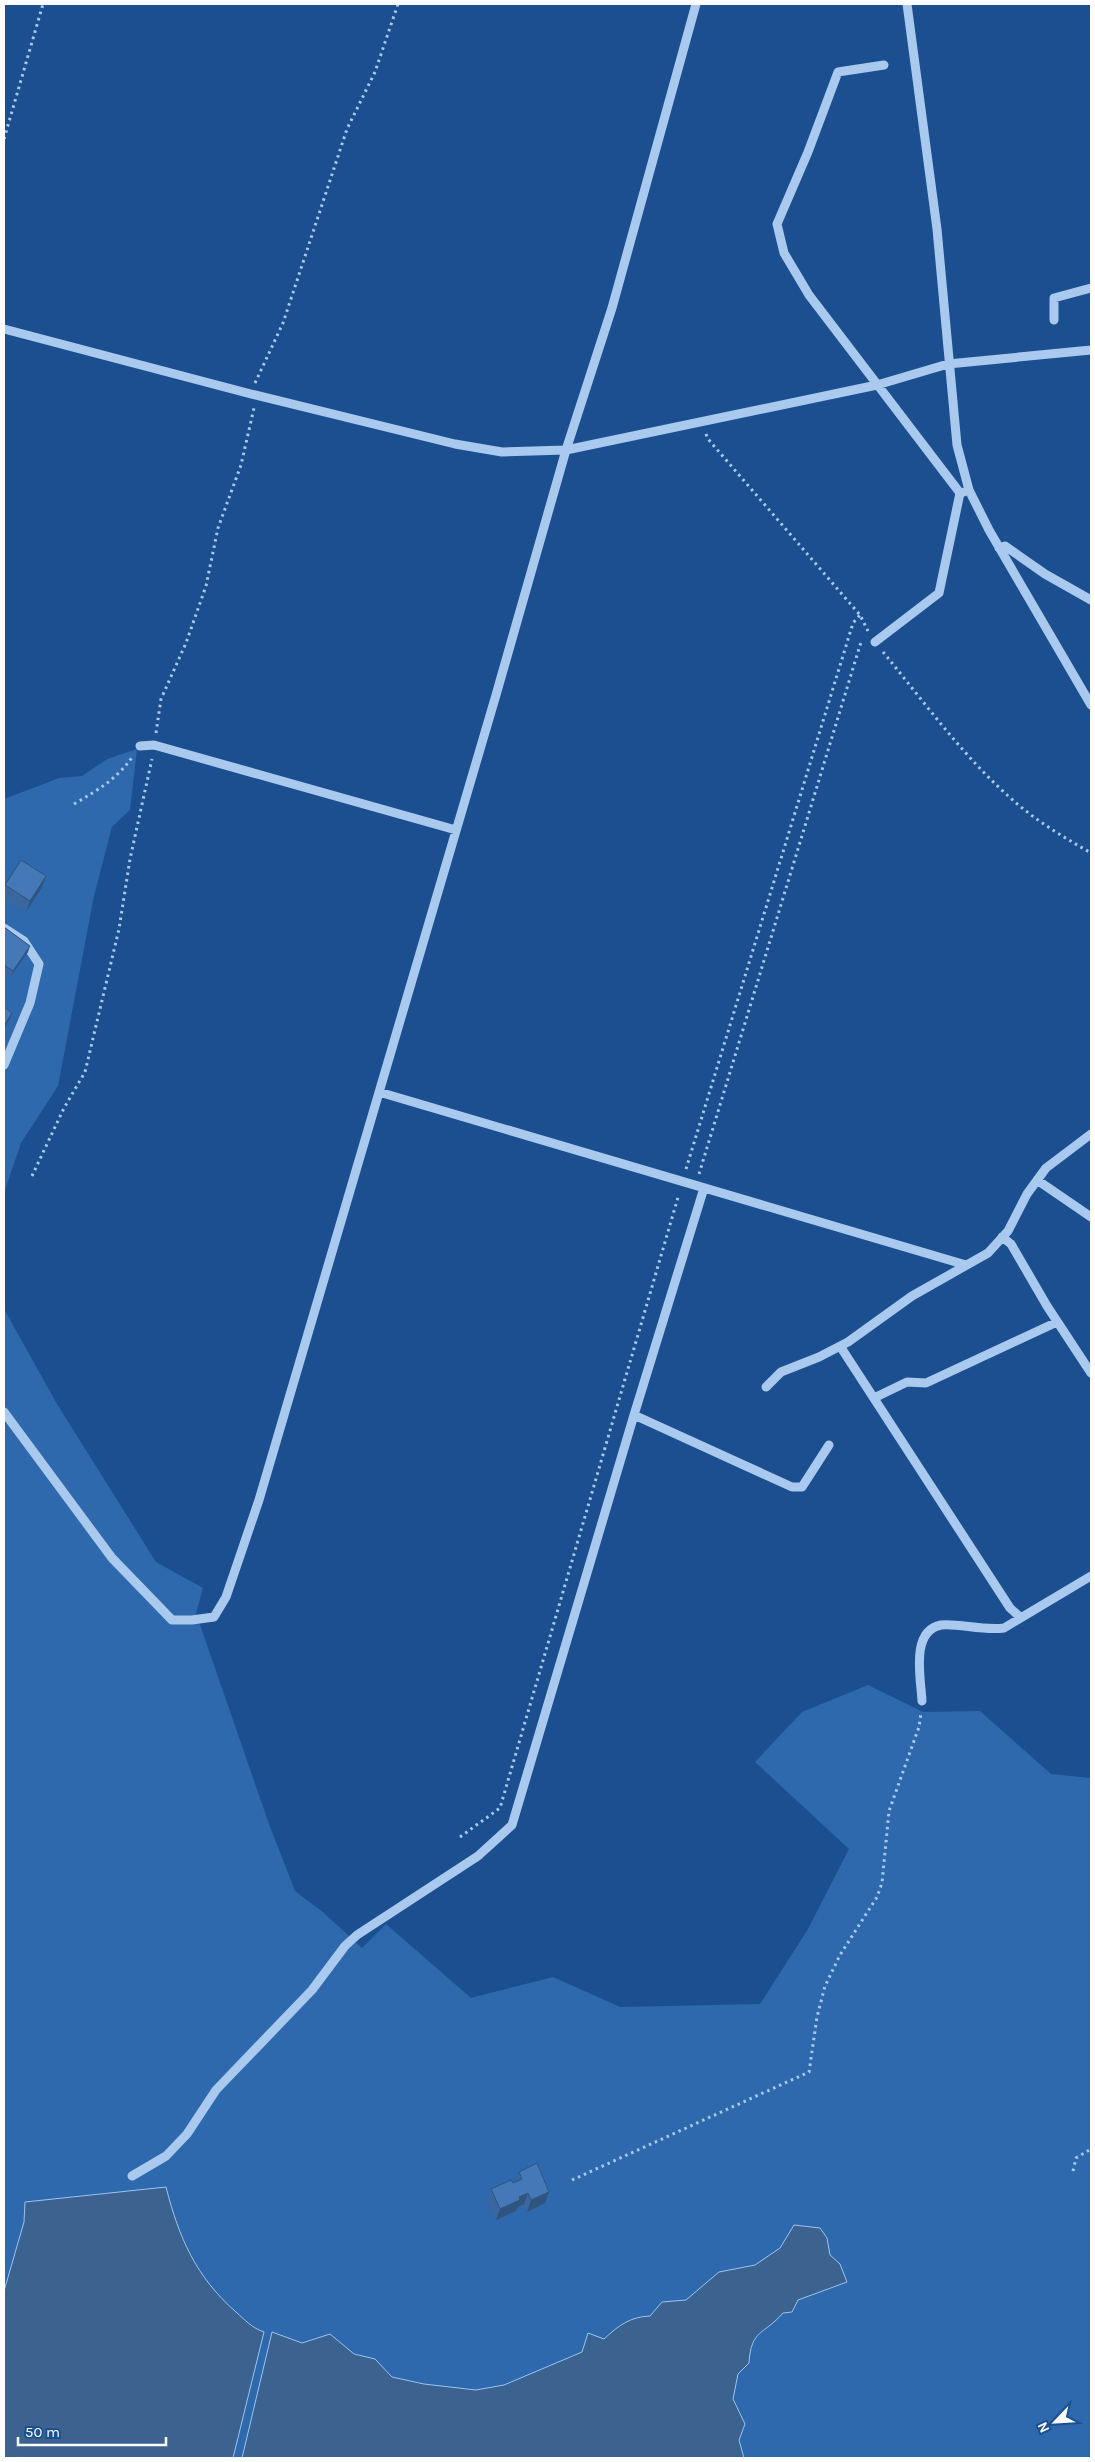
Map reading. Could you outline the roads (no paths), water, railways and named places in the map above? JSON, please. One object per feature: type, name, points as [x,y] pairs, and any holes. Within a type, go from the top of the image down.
[{"type":"street","points":[[4,1412],[112,1558],[172,1620],[214,1617],[226,1597],[258,1500],[566,450],[612,308],[696,4]]},
{"type":"street","points":[[907,4],[938,229],[956,445],[969,490],[1000,548],[1091,705]]},
{"type":"street","points":[[875,642],[940,593],[960,493],[809,295],[784,253],[777,224],[808,152],[838,72],[884,65]]},
{"type":"street","points":[[1054,320],[1054,298],[1091,288]]},
{"type":"street","points":[[4,329],[251,394],[454,444],[502,452],[566,450],[877,385],[948,364],[1091,350]]},
{"type":"street","points":[[960,493],[969,490]]},
{"type":"street","points":[[1000,548],[1005,546],[1045,574],[1091,600]]},
{"type":"street","points":[[140,746],[154,745],[456,830]]},
{"type":"street","points":[[4,928],[24,941],[40,964],[30,1003],[4,1065]]},
{"type":"street","points":[[379,1092],[966,1265]]},
{"type":"street","points":[[766,1387],[781,1372],[840,1346],[912,1296],[988,1253],[1002,1237],[1046,1168],[1091,1134]]},
{"type":"street","points":[[1037,1180],[1091,1217]]},
{"type":"street","points":[[132,2176],[166,2156],[180,2141],[216,2090],[312,1990],[345,1946],[357,1935],[478,1856],[512,1825],[634,1414],[692,1185]]},
{"type":"street","points":[[1002,1237],[1012,1244],[1057,1322],[1091,1373]]},
{"type":"street","points":[[874,1398],[907,1382],[926,1383],[1057,1322]]},
{"type":"street","points":[[840,1346],[1010,1608],[1020,1617]]},
{"type":"street","points":[[634,1414],[792,1487],[802,1487],[829,1445]]},
{"type":"street","points":[[922,1701],[921,1643],[925,1633],[941,1625],[991,1630],[1004,1628],[1091,1576]]}]
